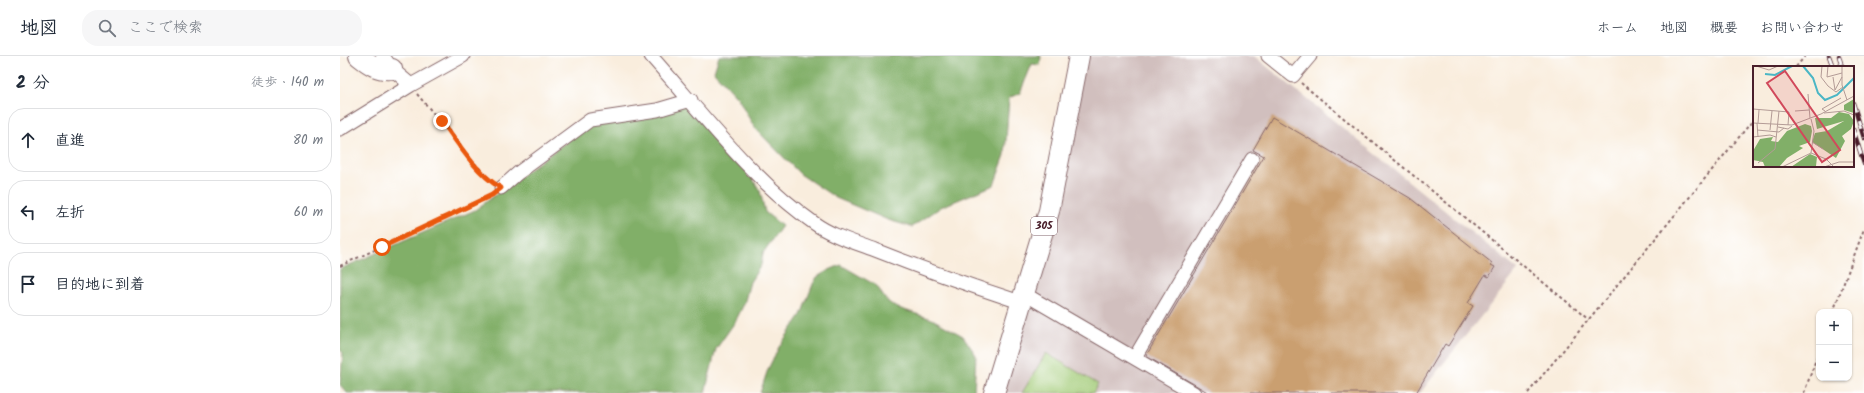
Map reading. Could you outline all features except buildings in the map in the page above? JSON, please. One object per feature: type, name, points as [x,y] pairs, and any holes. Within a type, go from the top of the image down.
[{"type":"highway","points":[[359,56],[375,67],[383,70],[388,62]]},
{"type":"highway","name":"305","points":[[994,393],[1049,211],[1079,56]]},
{"type":"street","points":[[340,129],[411,85],[463,56]]},
{"type":"street","points":[[651,56],[768,185],[814,224],[832,233],[918,267],[1022,298],[1134,357],[1194,393]]},
{"type":"street","points":[[1268,56],[1293,76],[1310,56]]},
{"type":"street","points":[[388,62],[411,85]]},
{"type":"street","points":[[501,188],[518,173],[590,120],[657,110],[691,100]]},
{"type":"street","points":[[1134,357],[1252,159]]},
{"type":"path","points":[[1797,66],[1805,56]]},
{"type":"path","points":[[1293,76],[1589,320]]},
{"type":"path","points":[[340,266],[492,195],[501,188],[492,182],[469,158],[442,121],[434,114],[411,85]]},
{"type":"path","points":[[1528,393],[1753,120]]},
{"type":"path","points":[[1834,309],[1864,229]]},
{"type":"path","points":[[1804,393],[1816,359]]},
{"type":"shaded area","points":[[1086,56],[1254,56],[1518,270],[1420,393],[1001,393]]},
{"type":"green space","points":[[719,56],[1041,56],[1040,65],[1032,64],[1020,93],[1009,98],[1005,155],[994,185],[941,207],[912,227],[888,220],[836,198],[800,174],[754,127],[738,98],[714,72]]},
{"type":"green space","points":[[691,104],[748,171],[760,191],[765,212],[782,226],[763,253],[761,265],[750,282],[744,304],[735,322],[716,349],[705,393],[347,393],[340,385],[343,353],[340,350],[340,269],[475,210],[589,125]]},
{"type":"green space","points":[[841,265],[877,286],[885,299],[895,307],[932,319],[963,336],[976,355],[974,393],[760,393],[768,369],[779,347],[801,315],[817,277]]},
{"type":"green space","points":[[1046,353],[1098,384],[1093,393],[1022,393]]},
{"type":"railway","points":[[1829,56],[1833,66]]},
{"type":"railway","points":[[1839,56],[1842,66]]},
{"type":"railway","points":[[1854,106],[1864,138]]},
{"type":"railway","points":[[1854,132],[1864,164]]},
{"type":"route","points":[[382,247],[492,195],[501,188],[492,182],[469,158],[442,121]]}]
